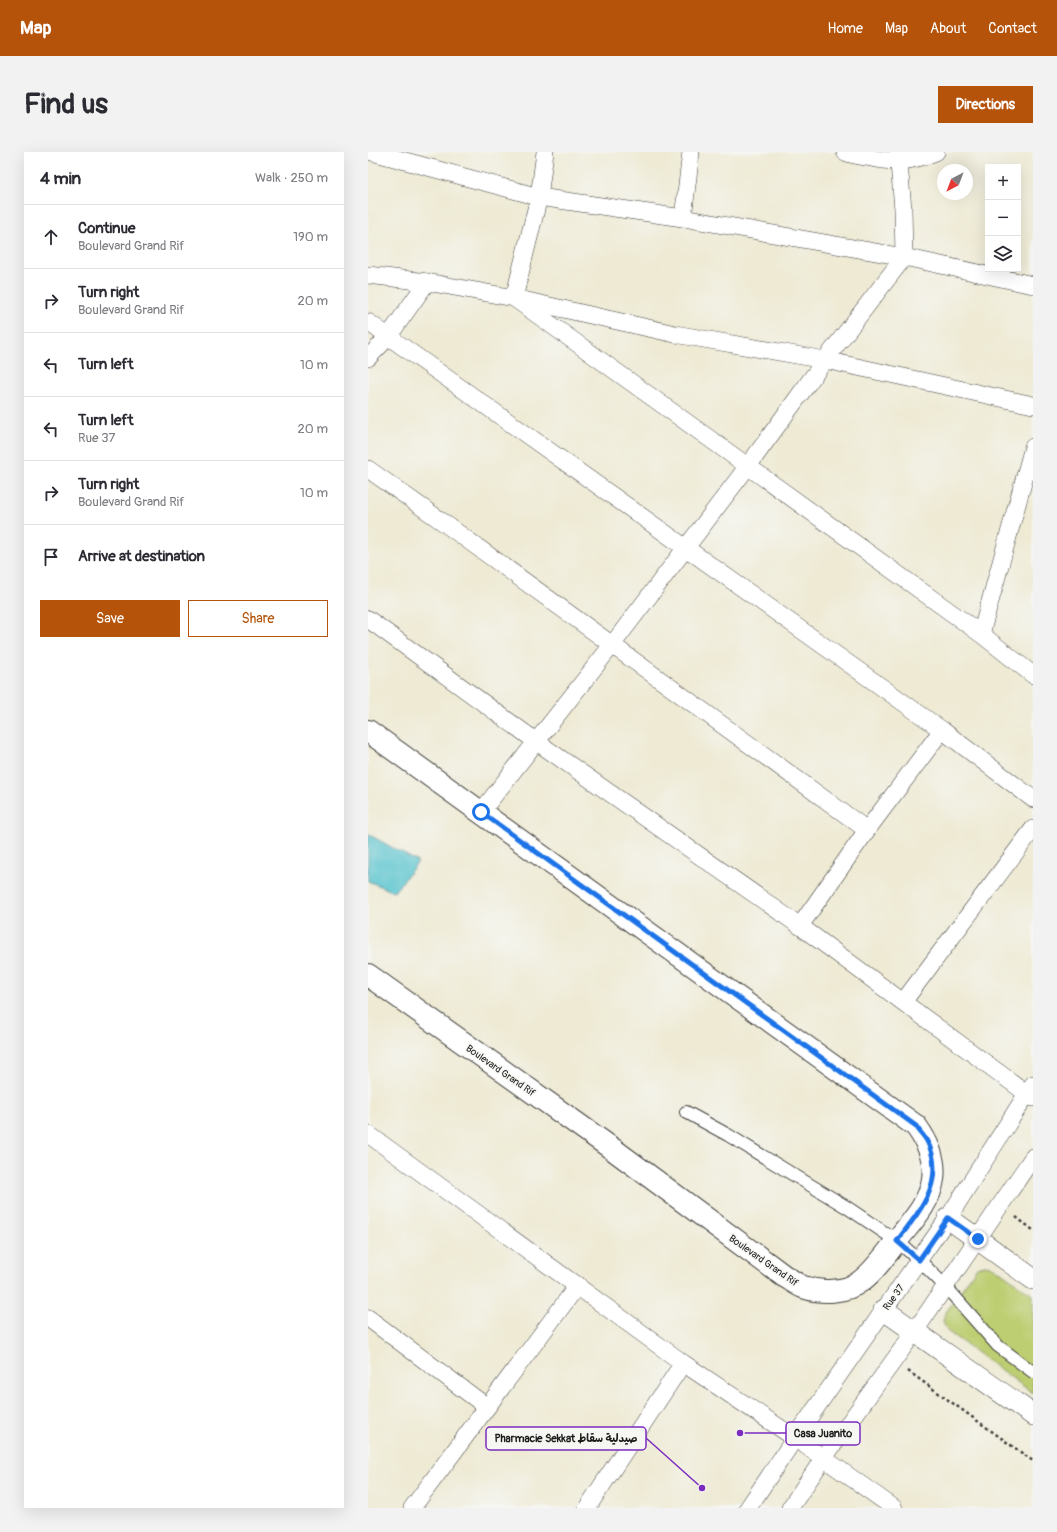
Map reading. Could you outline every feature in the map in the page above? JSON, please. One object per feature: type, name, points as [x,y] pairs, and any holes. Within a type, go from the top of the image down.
[{"type":"main road","name":"Boulevard Grand Rif","points":[[368,731],[916,1126],[927,1141],[933,1160],[934,1179],[928,1197],[897,1241],[876,1267],[861,1281],[842,1289],[835,1290],[822,1291],[802,1286],[784,1276],[614,1150],[368,975]]},
{"type":"street","points":[[372,152],[539,197],[682,218],[904,257],[1033,285]]},
{"type":"street","points":[[514,298],[539,197],[544,152]]},
{"type":"street","points":[[682,218],[691,152]]},
{"type":"street","points":[[845,152],[874,159],[898,157],[923,158],[936,152]]},
{"type":"street","points":[[481,812],[612,646],[748,466],[824,360],[904,257],[903,209],[898,157]]},
{"type":"street","points":[[368,275],[427,282],[514,298],[676,334],[824,360],[1033,404]]},
{"type":"street","points":[[368,358],[388,337],[427,282]]},
{"type":"street","points":[[514,298],[981,634],[1033,675]]},
{"type":"street","points":[[368,322],[942,730],[1033,799]]},
{"type":"street","points":[[981,634],[1032,453]]},
{"type":"street","points":[[368,469],[448,525],[612,646],[867,830]]},
{"type":"street","points":[[368,619],[537,742],[800,926],[903,1002],[1031,1091]]},
{"type":"street","points":[[800,926],[867,830],[942,730]]},
{"type":"street","points":[[903,1002],[1033,829]]},
{"type":"street","name":"Rue 37","points":[[748,1508],[948,1218],[1031,1091]]},
{"type":"street","points":[[686,1112],[728,1135],[848,1208],[897,1241],[919,1260],[946,1287],[998,1346],[1033,1372]]},
{"type":"street","points":[[368,1134],[578,1285],[683,1363],[795,1438],[894,1508]]},
{"type":"street","points":[[790,1508],[823,1459],[946,1287],[1033,1157]]},
{"type":"street","points":[[948,1218],[1033,1279]]},
{"type":"street","points":[[412,1508],[578,1285]]},
{"type":"street","points":[[884,1310],[1033,1415]]},
{"type":"street","points":[[368,1318],[487,1407]]},
{"type":"street","points":[[588,1508],[683,1363]]},
{"type":"path","points":[[894,1361],[1033,1460]]},
{"type":"green space","points":[[985,1265],[994,1267],[1033,1295],[1033,1393],[947,1331],[943,1321],[945,1314],[977,1267]]},
{"type":"water","points":[[368,834],[418,862],[394,892],[368,881]]},
{"type":"place","name":"Casa Juanito","points":[[740,1433]]},
{"type":"place","name":"Pharmacie Sekkat صيدلية سقاط","points":[[702,1488]]},
{"type":"route","points":[[481,812],[916,1126],[927,1141],[933,1160],[934,1179],[928,1197],[897,1241],[919,1260],[948,1218],[978,1239]]}]
